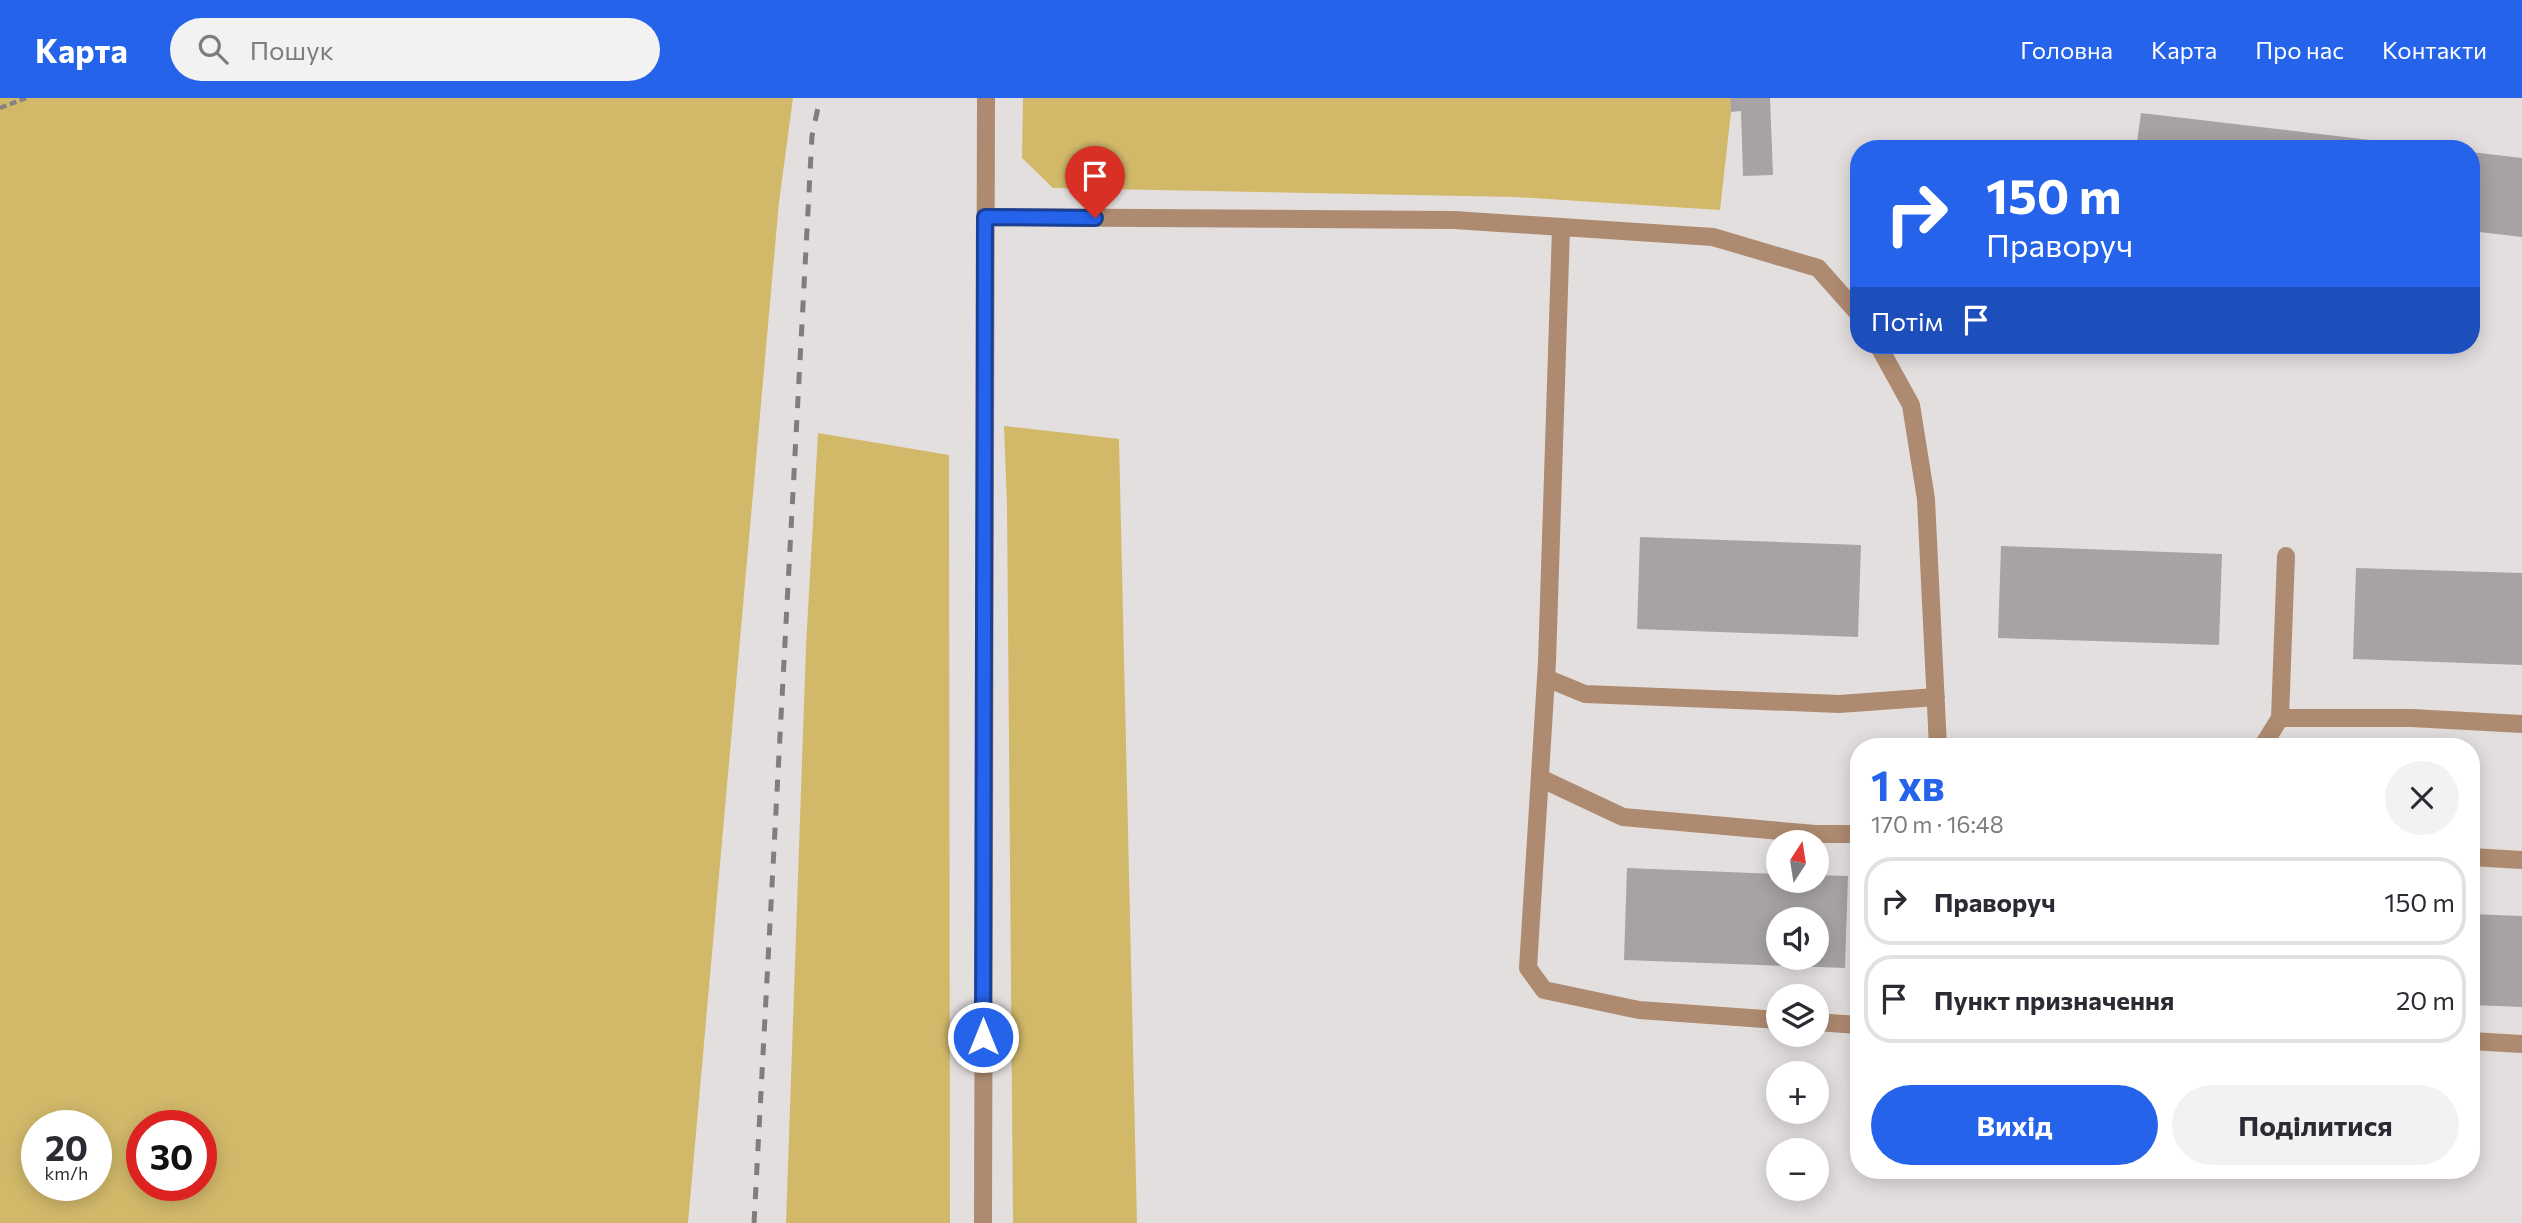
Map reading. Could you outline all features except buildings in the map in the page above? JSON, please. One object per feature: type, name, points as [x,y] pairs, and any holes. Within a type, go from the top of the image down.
[{"type":"street","points":[[983,1223],[986,98]]},
{"type":"street","points":[[985,217],[1454,220],[1713,237],[1818,268],[1850,304]]},
{"type":"street","points":[[1561,228],[1546,678],[1528,968],[1544,990],[1639,1010],[1766,1019]]},
{"type":"street","points":[[1883,354],[1912,405],[1926,499],[1938,738]]},
{"type":"street","points":[[2268,738],[2280,718],[2286,556]]},
{"type":"street","points":[[1546,678],[1585,694],[1839,704],[1936,697]]},
{"type":"street","points":[[2280,718],[2412,718],[2522,724]]},
{"type":"street","points":[[1540,778],[1622,817],[1815,834],[1850,834]]},
{"type":"street","points":[[2480,858],[2522,860]]},
{"type":"street","points":[[1829,1023],[1850,1024]]},
{"type":"street","points":[[2480,1042],[2522,1044]]},
{"type":"path","points":[[0,108],[26,98]]},
{"type":"shaded area","points":[[0,98],[793,98],[779,202],[688,1223],[0,1223]]},
{"type":"shaded area","points":[[1023,98],[1730,98],[1731,112],[1720,210],[1515,197],[1053,188],[1022,158]]},
{"type":"shaded area","points":[[1004,426],[1119,439],[1137,1223],[1013,1223]]},
{"type":"shaded area","points":[[818,433],[949,455],[950,1223],[786,1223],[806,646]]},
{"type":"railway","points":[[754,1223],[812,136],[820,98]]},
{"type":"route","points":[[983,1037],[985,217],[1095,218]]}]
